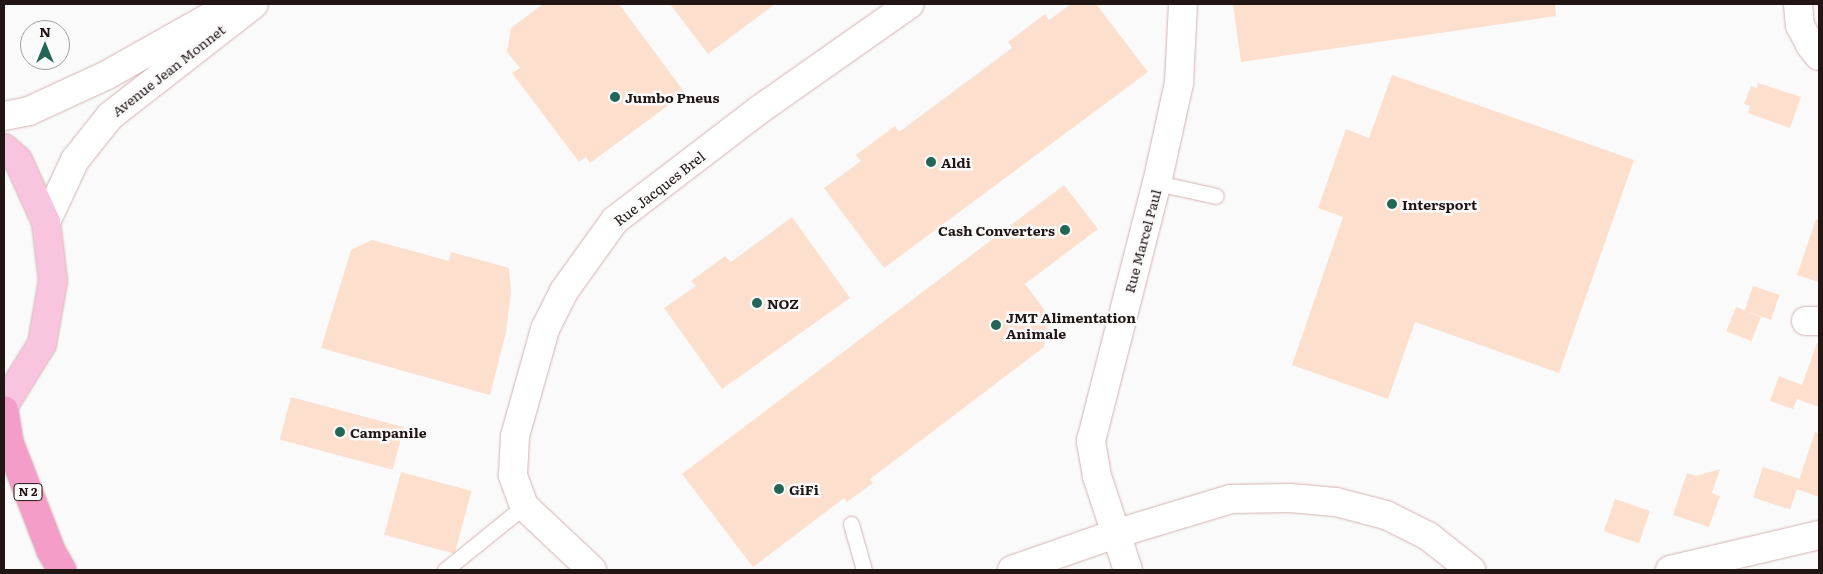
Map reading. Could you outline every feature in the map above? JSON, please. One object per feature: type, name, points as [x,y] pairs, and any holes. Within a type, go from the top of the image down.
[{"type":"highway","name":"N 2","points":[[4,410],[9,442],[51,552],[62,570]]},
{"type":"main road","points":[[4,148],[18,160],[46,222],[53,281],[42,344],[4,405]]},
{"type":"street","name":"Avenue Jean Monnet","points":[[4,116],[29,111],[107,75],[234,4]]},
{"type":"street","name":"Avenue Jean Monnet","points":[[46,222],[75,160],[110,116],[254,4]]},
{"type":"street","name":"Rue Jacques Brel","points":[[592,570],[524,506],[513,475],[515,436],[545,329],[564,291],[615,220],[759,110],[910,4]]},
{"type":"street","name":"Rue Marcel Paul","points":[[1128,570],[1097,476],[1091,441],[1157,183],[1179,83],[1183,4]]},
{"type":"street","points":[[1798,4],[1800,25],[1810,46],[1819,56]]},
{"type":"street","points":[[1012,570],[1115,534],[1231,499],[1290,498],[1336,502],[1386,515],[1428,536],[1471,570]]},
{"type":"street","points":[[1670,570],[1819,535]]},
{"type":"lane","points":[[1157,183],[1216,196]]},
{"type":"lane","points":[[445,570],[524,506]]},
{"type":"lane","points":[[852,524],[864,570]]},
{"type":"building","points":[[543,4],[619,4],[685,93],[590,163],[586,157],[579,162],[512,73],[520,68],[507,52],[511,28]]},
{"type":"building","points":[[670,4],[775,4],[708,54]]},
{"type":"building","points":[[1071,4],[1096,4],[1148,72],[884,268],[824,188],[861,161],[856,155],[895,126],[899,132],[1012,48],[1008,42],[1045,14],[1049,20]]},
{"type":"building","points":[[1233,4],[1555,4],[1556,16],[1241,62]]},
{"type":"building","points":[[1392,75],[1634,160],[1559,373],[1415,322],[1388,399],[1292,365],[1343,217],[1318,208],[1346,129],[1369,138]]},
{"type":"building","points":[[1758,83],[1801,97],[1790,128],[1748,113],[1750,106],[1744,104],[1751,86],[1757,88]]},
{"type":"building","points":[[1064,185],[1098,229],[1025,284],[1049,316],[1044,347],[870,479],[873,483],[847,502],[844,498],[753,567],[682,474]]},
{"type":"building","name":"NOZ","points":[[792,217],[850,298],[722,389],[664,308],[696,286],[691,281],[725,256],[731,262]]},
{"type":"building","points":[[1816,219],[1819,220],[1819,282],[1797,275]]},
{"type":"building","points":[[372,240],[449,261],[451,252],[509,268],[511,293],[506,332],[490,395],[321,348],[351,250]]},
{"type":"building","points":[[1753,286],[1779,295],[1771,320],[1745,311]]},
{"type":"building","points":[[1736,307],[1761,317],[1751,341],[1726,331]]},
{"type":"building","points":[[1817,343],[1819,344],[1819,407],[1797,399],[1793,409],[1770,401],[1779,376],[1802,385]]},
{"type":"building","points":[[291,397],[404,427],[393,470],[280,440]]},
{"type":"building","points":[[1815,432],[1819,433],[1819,497],[1796,489]]},
{"type":"building","points":[[1763,467],[1800,479],[1790,509],[1753,497]]},
{"type":"building","points":[[1720,469],[1712,493],[1720,496],[1709,527],[1673,515],[1687,473],[1696,476]]},
{"type":"building","points":[[401,472],[472,491],[455,554],[384,535]]},
{"type":"building","points":[[1615,499],[1650,511],[1639,543],[1604,531]]},
{"type":"place","name":"Jumbo Pneus","points":[[615,97]]},
{"type":"place","name":"Aldi","points":[[931,162]]},
{"type":"place","name":"Intersport","points":[[1392,204]]},
{"type":"place","name":"Cash Converters","points":[[1065,230]]},
{"type":"place","name":"NOZ","points":[[757,303]]},
{"type":"place","name":"JMT Alimentation Animale","points":[[996,325]]},
{"type":"place","name":"Campanile","points":[[340,432]]},
{"type":"place","name":"GiFi","points":[[779,489]]}]
